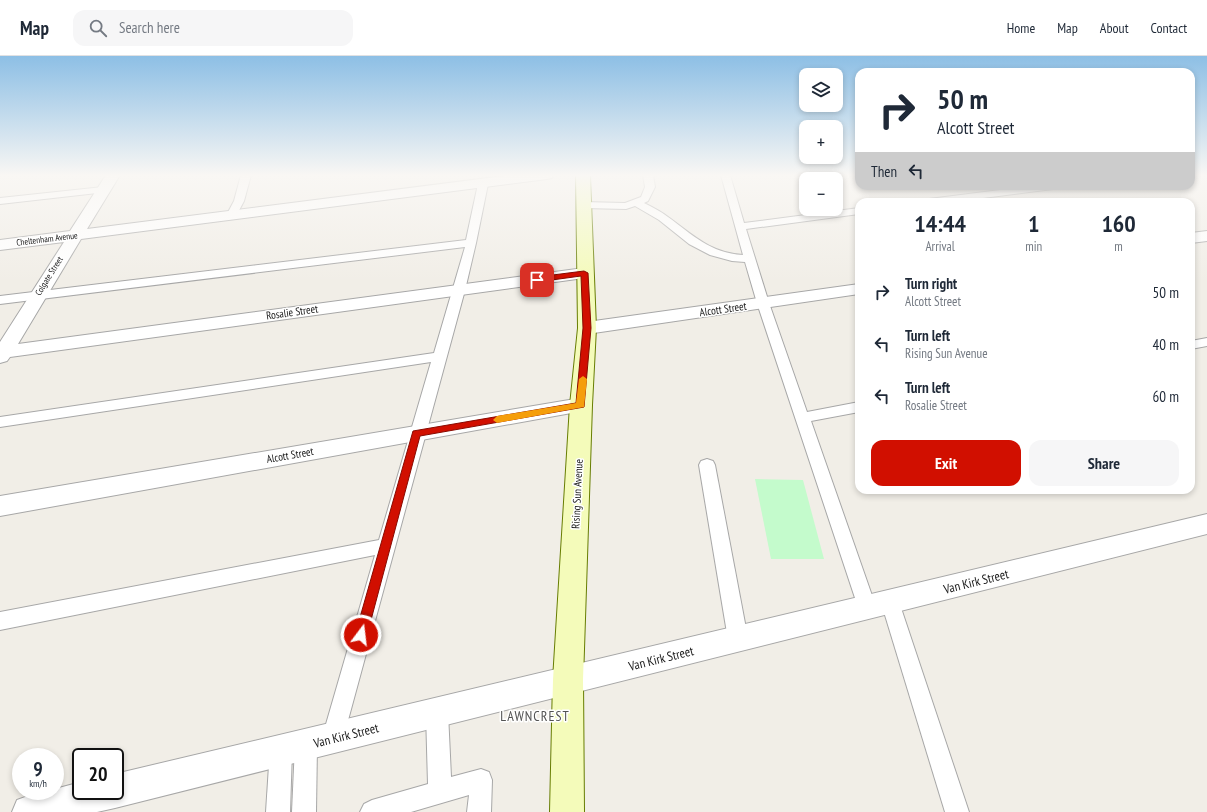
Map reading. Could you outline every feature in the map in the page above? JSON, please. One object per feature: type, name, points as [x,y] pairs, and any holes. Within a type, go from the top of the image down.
[{"type":"main road","name":"Rising Sun Avenue","points":[[567,812],[568,680],[581,405],[587,328],[583,210]]},
{"type":"street","name":"Colgate Street","points":[[1,353],[90,210]]},
{"type":"street","name":"Cheltenham Avenue","points":[[0,245],[276,210]]},
{"type":"street","points":[[1195,238],[1207,236]]},
{"type":"street","name":"Rosalie Street","points":[[1,353],[584,273]]},
{"type":"street","name":"Alcott Street","points":[[587,328],[855,290]]},
{"type":"street","name":"Alcott Street","points":[[0,506],[581,405]]},
{"type":"street","name":"Van Kirk Street","points":[[124,789],[1207,524]]},
{"type":"street","name":"Van Kirk Street","points":[[28,812],[78,800]]},
{"type":"lane","points":[[231,216],[234,210]]},
{"type":"lane","points":[[278,812],[307,744],[385,546],[416,434],[459,290],[478,210]]},
{"type":"lane","points":[[650,210],[663,218],[693,242],[714,252],[732,258],[750,259]]},
{"type":"lane","points":[[735,210],[763,303],[802,418],[878,604],[957,812]]},
{"type":"lane","points":[[740,226],[855,212]]},
{"type":"lane","points":[[0,300],[471,243]]},
{"type":"lane","points":[[1195,345],[1207,342]]},
{"type":"lane","points":[[0,422],[440,356]]},
{"type":"lane","points":[[802,418],[855,408]]},
{"type":"lane","points":[[707,465],[738,639]]},
{"type":"lane","points":[[0,621],[385,546]]},
{"type":"lane","points":[[437,713],[440,792]]},
{"type":"lane","points":[[304,812],[307,744]]},
{"type":"lane","points":[[372,812],[481,780],[479,812]]},
{"type":"green space","points":[[755,479],[803,480],[824,559],[771,559]]},
{"type":"slow traffic","points":[[497,420],[581,405],[583,379]]},
{"type":"district","name":"LAWNCREST","points":[[535,716]]},
{"type":"route","points":[[361,635],[416,434],[581,405],[587,328],[584,273],[537,280]]}]
